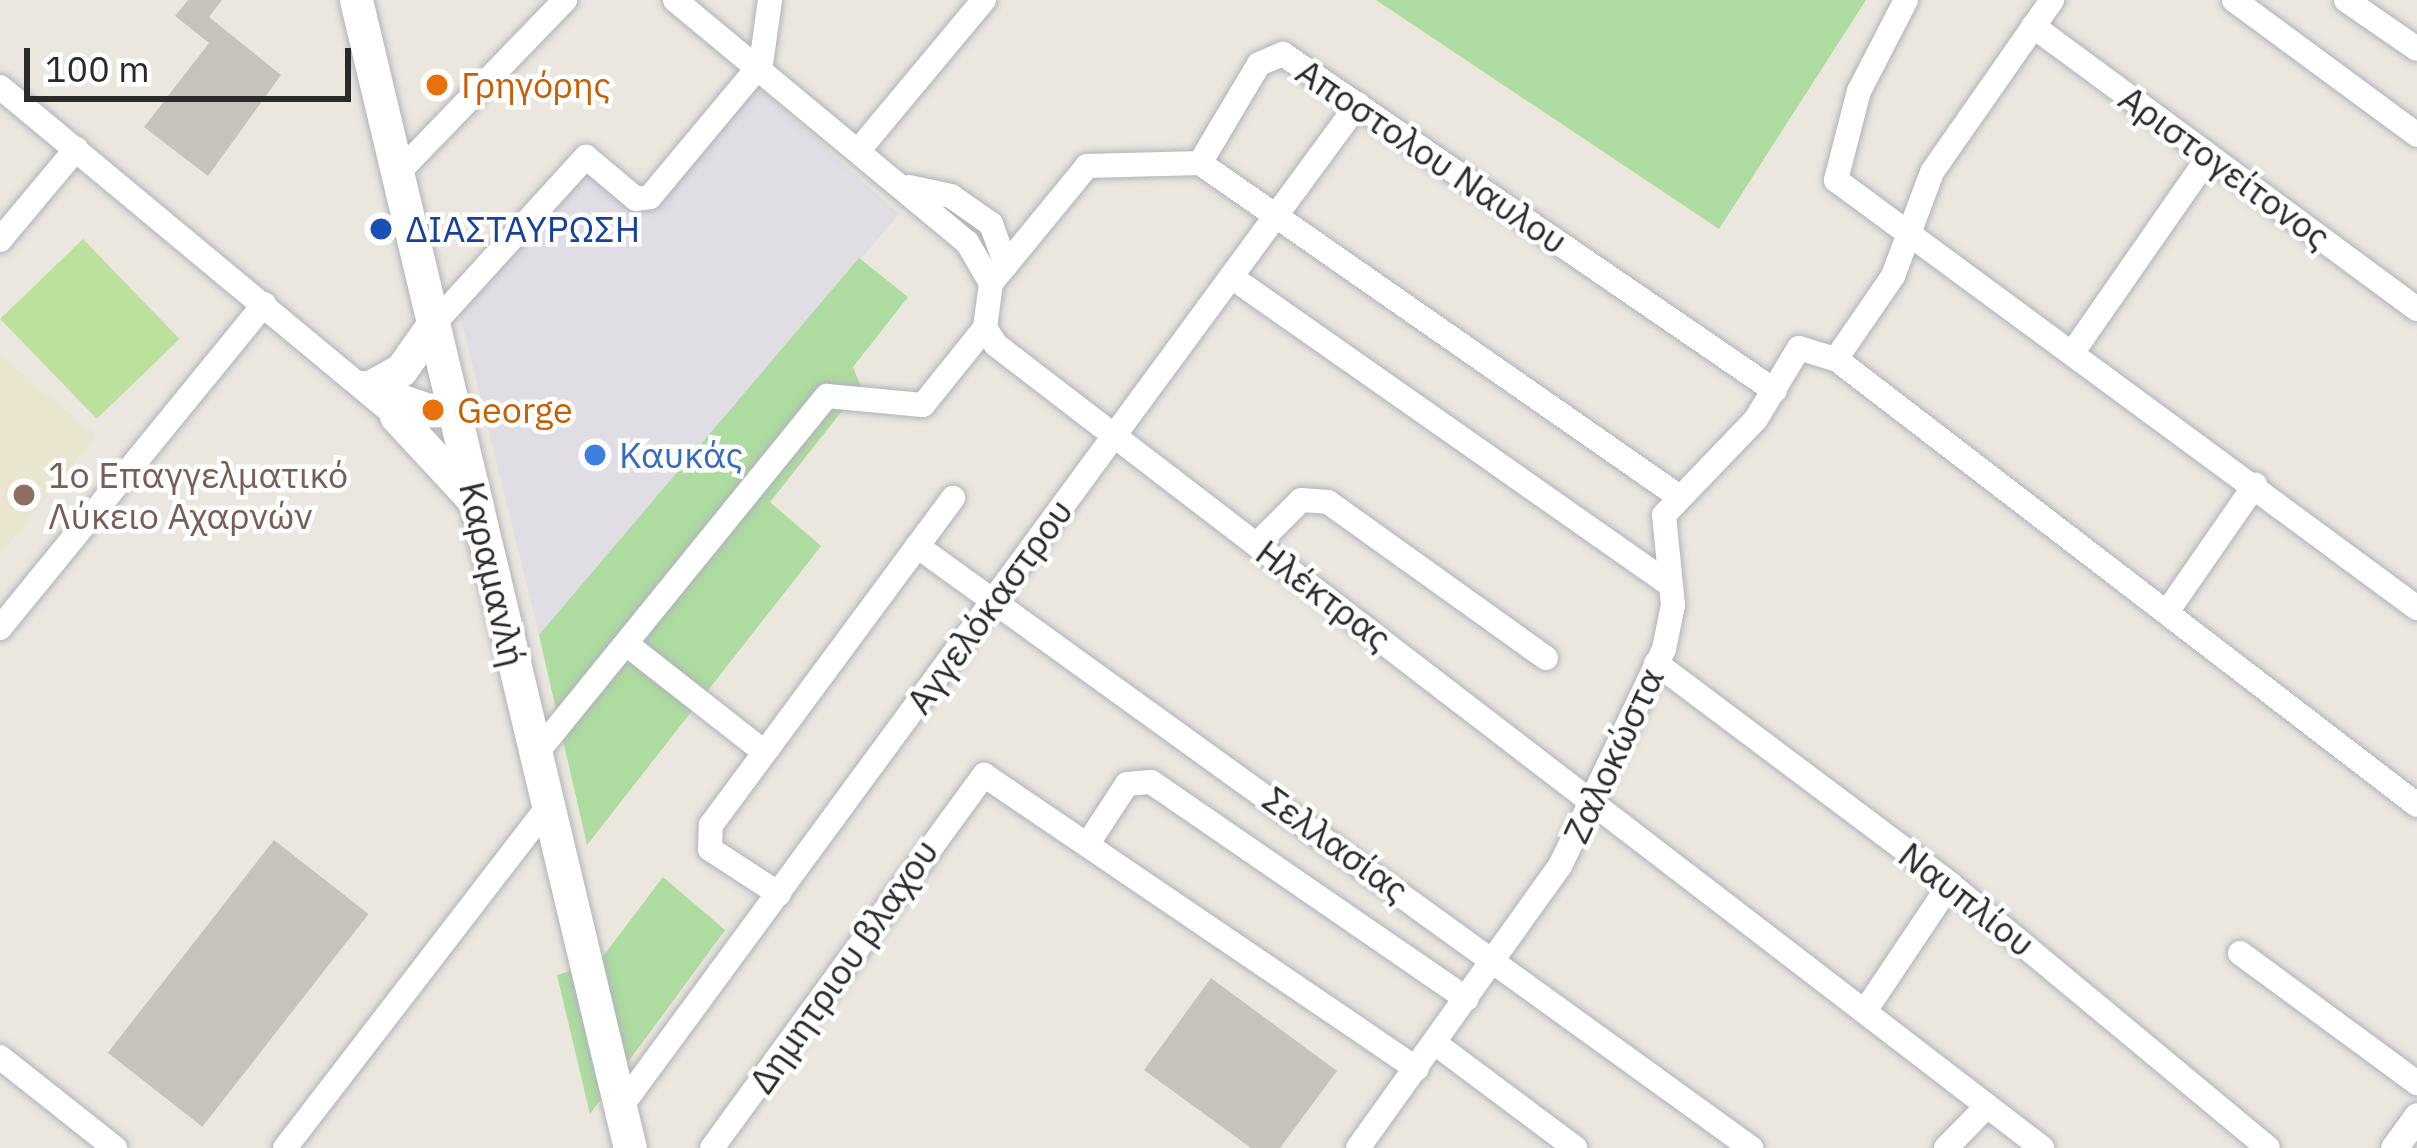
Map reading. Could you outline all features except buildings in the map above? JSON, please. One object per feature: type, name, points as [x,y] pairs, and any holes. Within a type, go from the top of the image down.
[{"type":"main road","name":"Καραμανλή","points":[[356,0],[630,1148]]},
{"type":"main road","points":[[364,383],[401,370],[433,326]]},
{"type":"main road","points":[[395,416],[477,504]]},
{"type":"street","points":[[397,174],[565,0]]},
{"type":"street","points":[[675,0],[863,145],[998,274]]},
{"type":"street","points":[[433,326],[579,161],[593,158],[644,201],[761,64],[770,0]]},
{"type":"street","points":[[863,145],[984,0]]},
{"type":"street","points":[[1906,0],[1859,91],[1836,180],[1910,225],[2417,608]]},
{"type":"street","points":[[2052,0],[1932,172],[1893,276],[1836,359],[2417,805]]},
{"type":"street","points":[[2234,0],[2417,135]]},
{"type":"street","points":[[2346,0],[2417,50]]},
{"type":"street","name":"Αριστογείτονος","points":[[2033,26],[2417,309]]},
{"type":"street","name":"Αποστολου Ναυλου","points":[[1200,163],[1270,55],[1358,104],[1774,391]]},
{"type":"street","points":[[0,87],[364,383],[395,416],[456,415]]},
{"type":"street","name":"Αγγελόκαστρου","points":[[620,1108],[1358,104]]},
{"type":"street","points":[[0,240],[76,149]]},
{"type":"street","points":[[2075,350],[2209,156]]},
{"type":"street","points":[[535,755],[629,646],[827,396],[923,405],[986,328],[998,274],[1087,166],[1200,163],[1678,496]]},
{"type":"street","points":[[1233,278],[1669,584]]},
{"type":"street","points":[[0,628],[264,304]]},
{"type":"street","name":"Ηλέκτρας","points":[[986,328],[1111,434],[2042,1148]]},
{"type":"street","name":"Ζαλοκώστα","points":[[1358,1148],[1560,866],[1655,663],[1669,584],[1662,535],[1678,496],[1774,391],[1799,348],[1836,359]]},
{"type":"street","points":[[364,383],[456,415]]},
{"type":"street","points":[[2167,612],[2255,485]]},
{"type":"street","points":[[779,894],[707,837],[764,752],[953,498]]},
{"type":"street","points":[[1257,544],[1301,500],[1328,502],[1546,658]]},
{"type":"street","name":"Σελλασίας","points":[[917,546],[1496,958],[1750,1148]]},
{"type":"street","points":[[629,646],[764,752]]},
{"type":"street","name":"Ναυπλίου","points":[[1655,663],[1950,884],[2268,1148]]},
{"type":"street","name":"Δημητριου βλαχου","points":[[712,1148],[973,784],[997,776],[1089,842]]},
{"type":"street","points":[[1417,1069],[1089,842],[1127,784],[1150,782],[1467,1000]]},
{"type":"street","points":[[286,1148],[548,806]]},
{"type":"street","points":[[1865,1011],[1950,884]]},
{"type":"street","points":[[2240,953],[2417,1083]]},
{"type":"street","points":[[1436,1044],[1575,1148]]},
{"type":"street","points":[[0,1057],[115,1148]]},
{"type":"street","points":[[1946,1148],[1987,1106]]},
{"type":"street","points":[[2394,1148],[2417,1115]]},
{"type":"shaded area","points":[[755,84],[899,214],[539,635],[459,311],[588,159],[647,212]]},
{"type":"shaded area","name":"1ο Επαγγελματικό Λύκειο Αχαρνών","points":[[0,356],[96,435],[0,555]]},
{"type":"green space","points":[[1376,0],[1866,0],[1719,229]]},
{"type":"green space","points":[[83,239],[180,339],[97,419],[0,319]]},
{"type":"green space","points":[[859,258],[908,297],[853,367],[861,387],[770,502],[821,546],[587,845],[539,635]]},
{"type":"green space","points":[[663,877],[725,930],[590,1114],[557,975],[598,963]]},
{"type":"place","name":"Γρηγόρης","points":[[437,85]]},
{"type":"place","name":"ΔΙΑΣΤΑΥΡΩΣΗ","points":[[381,229]]},
{"type":"place","name":"George","points":[[433,410]]},
{"type":"place","name":"Καυκάς","points":[[595,455]]},
{"type":"place","name":"1ο Επαγγελματικό Λύκειο Αχαρνών","points":[[24,495]]}]
